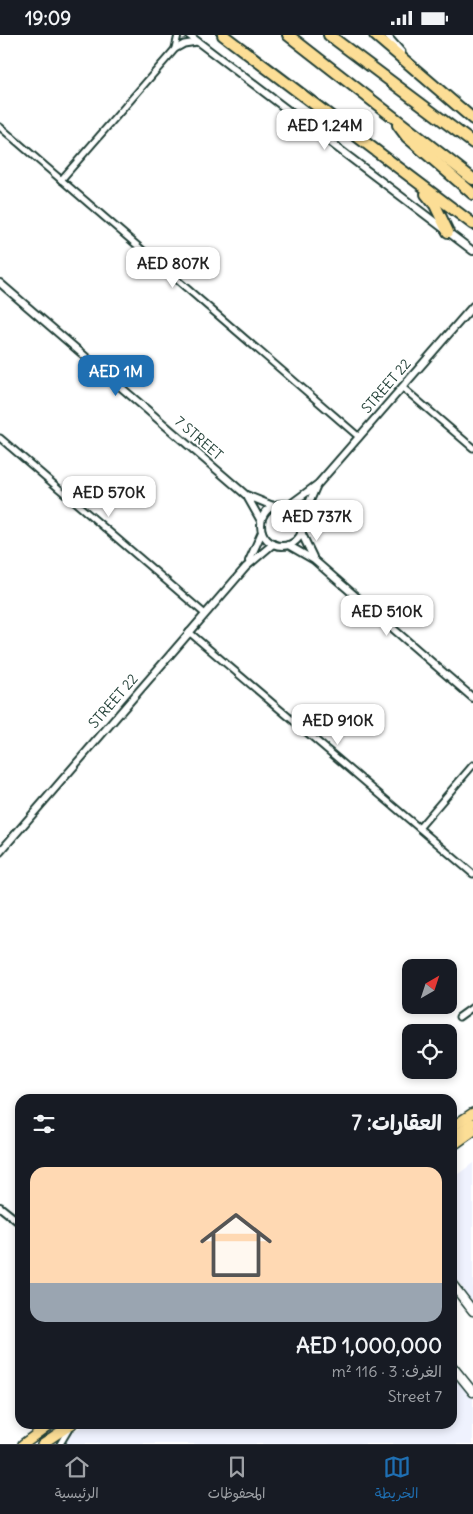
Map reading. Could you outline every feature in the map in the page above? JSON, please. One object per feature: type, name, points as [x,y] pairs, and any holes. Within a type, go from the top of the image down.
[{"type":"highway","points":[[224,35],[473,224]]},
{"type":"highway","points":[[288,35],[473,179]]},
{"type":"highway","points":[[329,35],[473,143]]},
{"type":"highway","points":[[375,35],[473,119]]},
{"type":"highway","points":[[394,118],[407,137],[473,194]]},
{"type":"highway","points":[[396,167],[432,201],[448,232]]},
{"type":"main road","points":[[457,1124],[473,1113]]},
{"type":"main road","points":[[457,1134],[473,1123]]},
{"type":"main road","points":[[457,1142],[473,1131]]},
{"type":"main road","points":[[457,1290],[473,1311]]},
{"type":"main road","points":[[457,1372],[473,1392]]},
{"type":"main road","points":[[22,1444],[43,1429]]},
{"type":"main road","points":[[42,1444],[64,1429]]},
{"type":"street","points":[[175,49],[178,35]]},
{"type":"street","points":[[189,35],[473,251]]},
{"type":"street","points":[[387,35],[432,83]]},
{"type":"street","points":[[61,180],[175,49],[184,44],[197,42]]},
{"type":"street","points":[[0,127],[359,437]]},
{"type":"street","name":"7 STREET","points":[[0,283],[246,495],[261,521]]},
{"type":"street","name":"STREET 22","points":[[302,519],[308,501],[318,484],[473,306]]},
{"type":"street","points":[[402,387],[473,448]]},
{"type":"street","points":[[0,438],[205,614]]},
{"type":"street","name":"STREET 22","points":[[288,506],[318,484]]},
{"type":"street","name":"7 STREET","points":[[246,495],[273,507]]},
{"type":"street","points":[[302,532],[299,537],[288,545],[274,545],[262,533],[261,521],[267,510],[278,505],[294,509],[302,519],[302,532],[314,560]]},
{"type":"street","name":"STREET 22","points":[[246,567],[262,533]]},
{"type":"street","name":"STREET 22","points":[[0,852],[246,567],[274,545]]},
{"type":"street","points":[[288,545],[314,560],[473,698]]},
{"type":"street","points":[[189,632],[473,874]]},
{"type":"street","points":[[419,828],[473,765]]},
{"type":"street","points":[[459,1017],[473,1007]]},
{"type":"street","points":[[0,1207],[15,1219]]},
{"type":"street","points":[[60,1444],[69,1429]]},
{"type":"shaded area","points":[[473,1163],[473,1302],[457,1281],[457,1175]]},
{"type":"shaded area","points":[[457,1367],[473,1389],[473,1444],[57,1444],[77,1429],[457,1429]]}]
